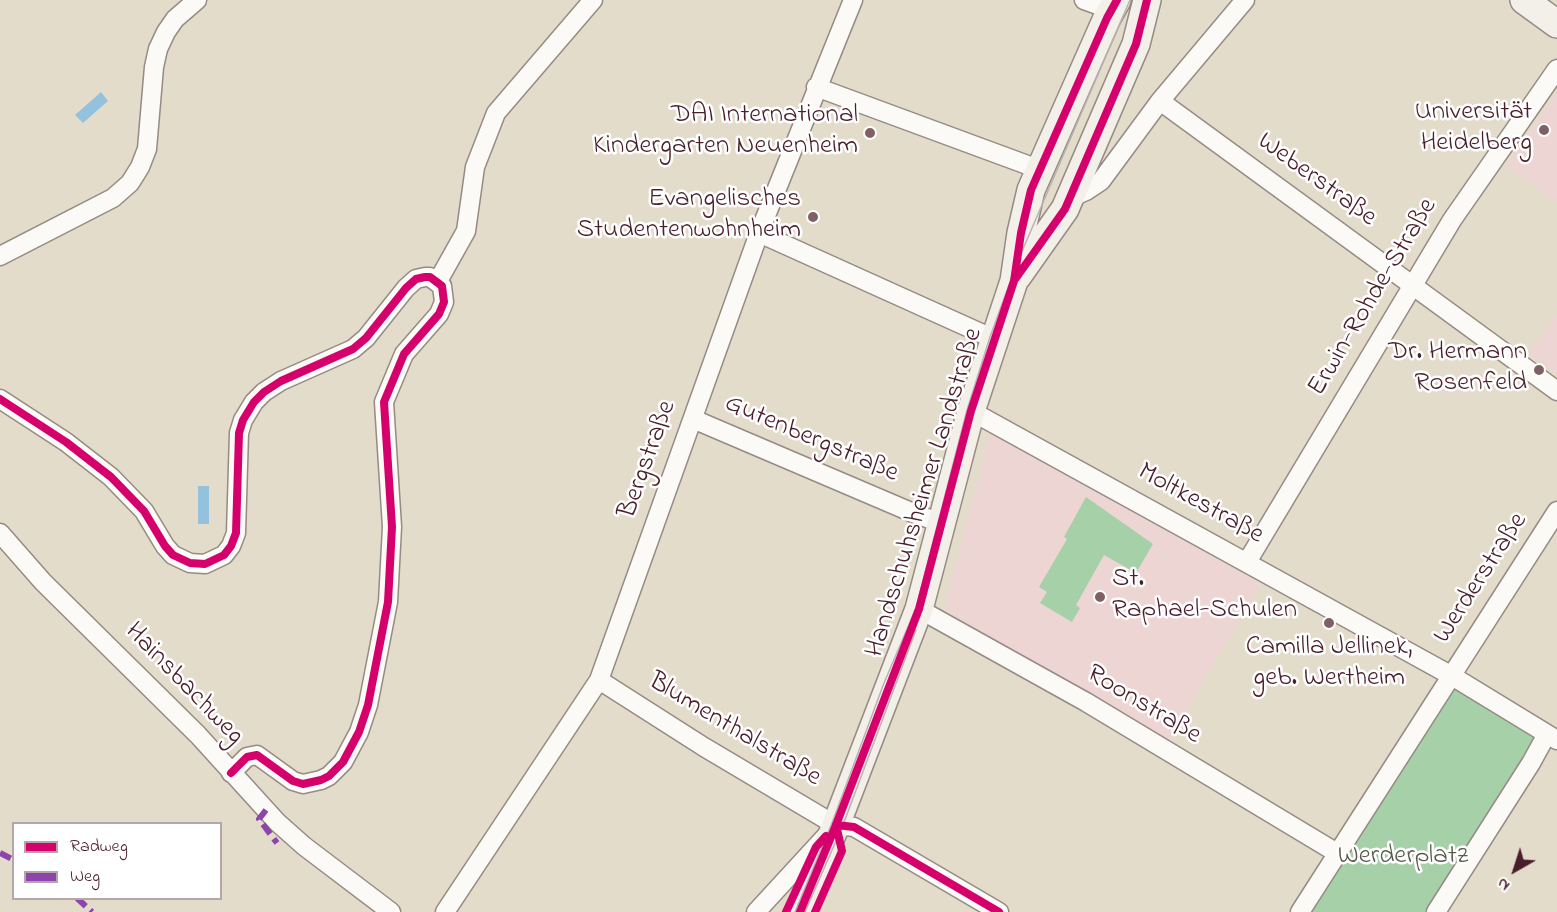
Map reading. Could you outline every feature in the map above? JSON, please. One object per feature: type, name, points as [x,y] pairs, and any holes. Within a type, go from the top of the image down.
[{"type":"main road","name":"Handschuhsheimer Landstraße","points":[[1014,281],[1060,219],[1070,198],[1136,44],[1147,0]]},
{"type":"main road","points":[[1524,0],[1557,24]]},
{"type":"main road","name":"Handschuhsheimer Landstraße","points":[[836,825],[919,609],[971,411],[1014,281],[1029,197],[1115,5]]},
{"type":"main road","points":[[800,912],[836,825]]},
{"type":"street","points":[[0,256],[113,198],[130,183],[147,149],[154,67],[158,49],[170,26],[197,0]]},
{"type":"street","points":[[438,281],[466,231],[475,167],[496,112],[593,0]]},
{"type":"street","name":"Bergstraße","points":[[445,912],[599,680],[759,233],[853,0]]},
{"type":"street","points":[[1084,0],[1115,5]]},
{"type":"street","points":[[1070,198],[1101,181],[1160,101],[1245,0]]},
{"type":"street","name":"Erwin-Rohde-Straße","points":[[1247,562],[1452,220],[1557,69]]},
{"type":"street","points":[[816,87],[1041,170]]},
{"type":"street","name":"Weberstraße","points":[[1160,101],[1557,391]]},
{"type":"street","points":[[759,233],[994,339]]},
{"type":"street","points":[[0,399],[66,442],[111,477],[144,511],[173,555],[189,563],[206,564],[224,555],[231,546],[236,533],[239,433],[243,420],[254,402],[281,381],[353,349],[370,333],[416,279],[425,277],[438,281],[444,291],[442,309],[404,354],[384,402],[392,527],[388,602],[368,705],[359,732],[343,762],[329,776],[321,780],[303,784],[293,781],[257,755],[247,757],[231,773]]},
{"type":"street","name":"Moltkestraße","points":[[971,411],[1452,676],[1552,736]]},
{"type":"street","name":"Gutenbergstraße","points":[[693,419],[942,523]]},
{"type":"street","name":"Werderstraße","points":[[1452,676],[1557,511]]},
{"type":"street","name":"Hainsbachweg","points":[[0,533],[43,582],[198,735],[277,822],[304,846],[391,912]]},
{"type":"street","name":"Roonstraße","points":[[919,609],[1086,702],[1337,853]]},
{"type":"street","points":[[1300,912],[1452,676]]},
{"type":"street","name":"Blumenthalstraße","points":[[599,680],[704,747],[836,825],[854,827],[999,912]]},
{"type":"street","points":[[1436,912],[1531,763],[1552,736]]},
{"type":"street","name":"Handschuhsheimer Landstraße","points":[[756,912],[836,825]]},
{"type":"shaded area","name":"Universität Heidelberg","points":[[1557,94],[1557,202],[1506,165]]},
{"type":"shaded area","points":[[1557,314],[1557,374],[1528,354]]},
{"type":"shaded area","name":"St. Raphael-Schulen","points":[[991,432],[1261,584],[1168,742],[944,610]]},
{"type":"green space","points":[[1086,497],[1153,544],[1136,573],[1104,555],[1076,605],[1080,608],[1072,622],[1040,603],[1047,592],[1039,587],[1067,539],[1064,537]]},
{"type":"green space","name":"Werderplatz","points":[[1455,686],[1539,735],[1431,912],[1308,912]]},
{"type":"water","points":[[101,92],[108,101],[83,123],[75,115]]},
{"type":"water","points":[[198,486],[209,486],[209,524],[198,524]]},
{"type":"tram line","points":[[795,912],[832,823],[884,683],[916,608],[967,410],[1017,263],[1130,0]]},
{"type":"tram line","points":[[805,912],[843,825],[916,630]]},
{"type":"marked path","points":[[266,810],[259,819],[277,843]]},
{"type":"marked path","points":[[0,853],[12,859]]},
{"type":"marked path","points":[[79,900],[92,912]]},
{"type":"cycle path","points":[[800,912],[919,609],[971,411],[1014,281],[1021,233],[1031,190],[1117,0]]},
{"type":"cycle path","points":[[1016,278],[1065,209],[1136,44],[1147,0]]},
{"type":"cycle path","points":[[0,399],[66,442],[111,477],[144,511],[173,555],[190,563],[205,564],[224,555],[231,546],[236,533],[239,433],[243,420],[254,402],[281,381],[353,349],[366,338],[406,288],[416,279],[430,277],[442,286],[444,302],[439,314],[404,354],[384,402],[392,527],[388,602],[368,705],[359,732],[343,762],[329,776],[321,780],[303,784],[293,781],[257,755],[247,757],[231,773]]},
{"type":"cycle path","points":[[836,825],[854,827],[999,912]]},
{"type":"cycle path","points":[[815,912],[842,851],[836,825]]},
{"type":"cycle path","points":[[786,912],[816,847],[826,836]]},
{"type":"place","name":"Universität Heidelberg","points":[[1544,130]]},
{"type":"place","name":"DAI International Kindergarten Neuenheim","points":[[870,133]]},
{"type":"place","name":"Evangelisches Studentenwohnheim","points":[[813,217]]},
{"type":"place","name":"Dr. Hermann Rosenfeld","points":[[1539,370]]},
{"type":"place","name":"St. Raphael-Schulen","points":[[1100,597]]},
{"type":"place","name":"Camilla Jellinek, geb. Wertheim","points":[[1329,623]]}]
